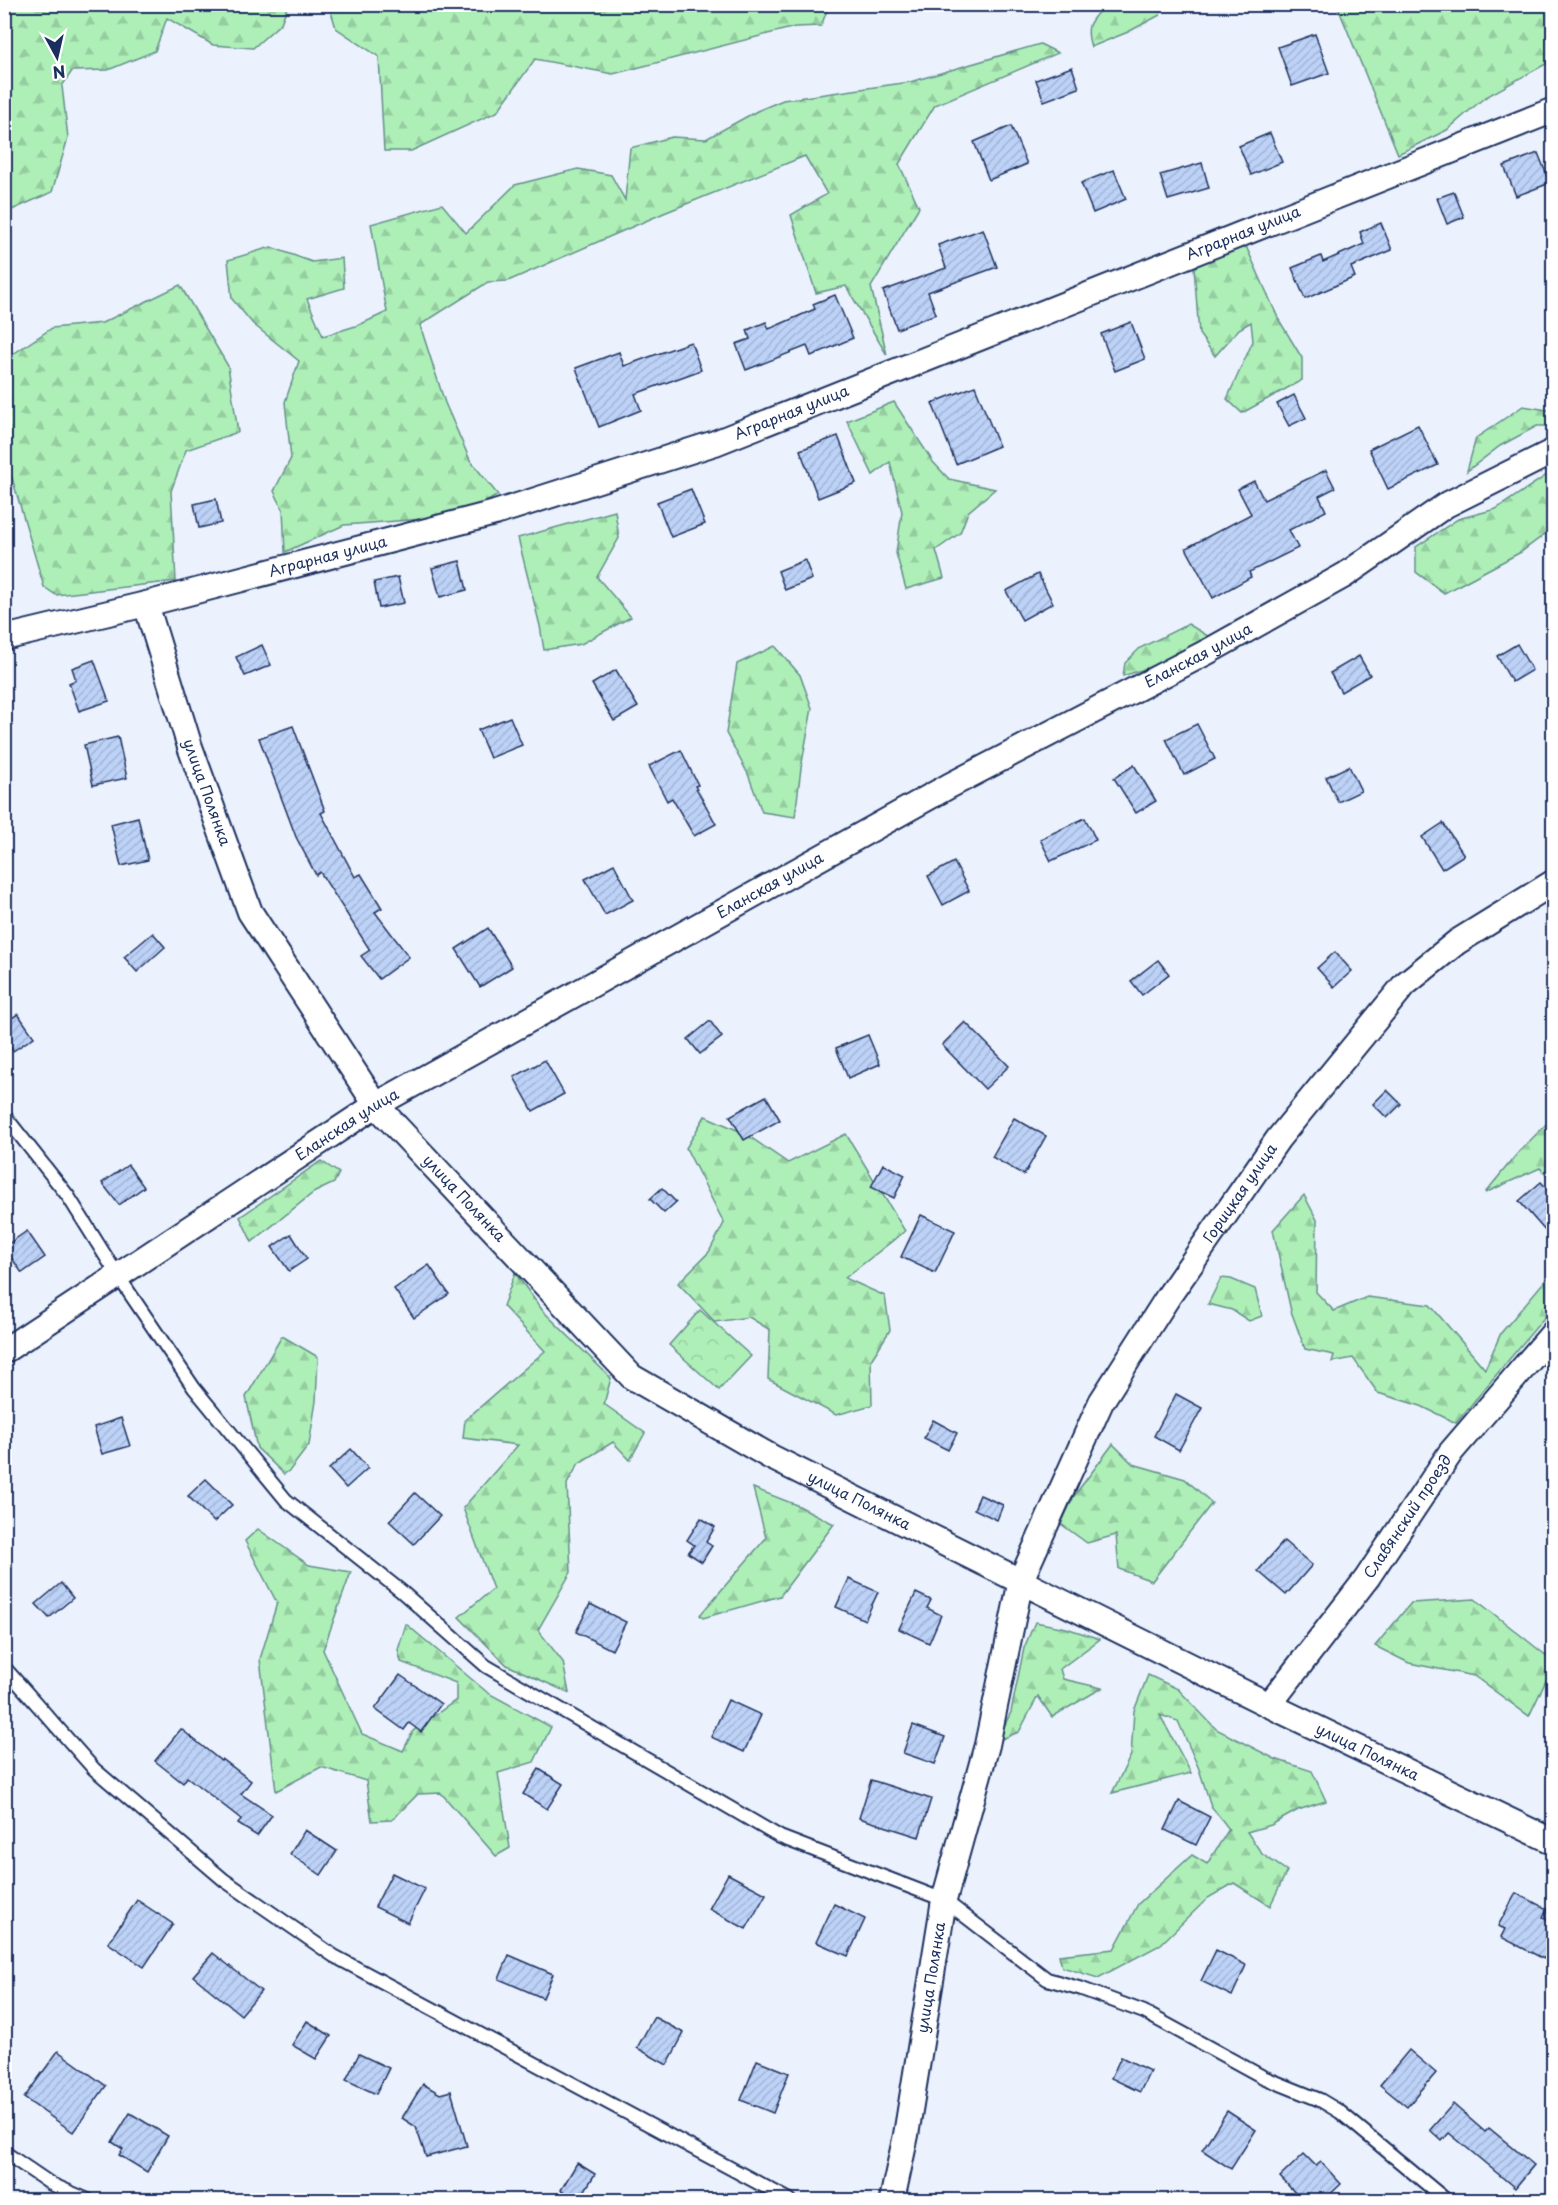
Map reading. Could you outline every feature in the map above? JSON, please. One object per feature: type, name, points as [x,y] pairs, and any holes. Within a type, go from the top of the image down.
[{"type":"street","name":"Аграрная улица","points":[[4,638],[146,604],[495,513],[715,443],[1554,110]]},
{"type":"street","name":"Еланская улица","points":[[4,1351],[376,1105],[510,1028],[938,791],[1220,645],[1345,575],[1446,505],[1554,451]]},
{"type":"street","name":"улица Полянка","points":[[146,604],[190,747],[250,912],[376,1105],[632,1377],[771,1457],[1269,1705],[1554,1842]]},
{"type":"street","name":"Горицкая улица","points":[[1021,1580],[1101,1402],[1174,1287],[1278,1139],[1405,984],[1457,942],[1554,882]]},
{"type":"street","name":"Славянский проезд","points":[[1269,1705],[1367,1578],[1451,1452],[1554,1332]]},
{"type":"street","name":"улица Полянка","points":[[892,2200],[906,2135],[944,1900],[987,1745],[1021,1580]]},
{"type":"lane","points":[[4,1115],[68,1196],[118,1276],[194,1388],[286,1500],[401,1591],[486,1666],[780,1837],[944,1900],[1047,1979],[1082,1989],[1144,2012],[1263,2077],[1320,2100],[1340,2112],[1446,2200]]},
{"type":"lane","points":[[4,1667],[94,1768],[224,1880],[334,1956],[790,2200]]},
{"type":"lane","points":[[4,2152],[51,2184],[88,2200]]},
{"type":"green space","points":[[4,5],[288,5],[281,23],[253,48],[213,45],[167,18],[155,51],[108,70],[72,71],[62,86],[68,138],[52,192],[5,213]]},
{"type":"green space","points":[[329,5],[827,5],[821,26],[795,27],[613,74],[535,59],[497,112],[411,151],[384,151],[379,57],[336,28]]},
{"type":"green space","points":[[1105,5],[1164,5],[1160,15],[1128,32],[1091,47],[1088,28]]},
{"type":"green space","points":[[1337,5],[1553,5],[1553,60],[1484,98],[1447,130],[1398,154]]},
{"type":"green space","points":[[1040,44],[1058,53],[935,105],[899,164],[919,207],[871,287],[887,355],[846,286],[816,293],[791,215],[827,194],[805,156],[664,213],[508,281],[488,282],[420,325],[445,403],[470,460],[498,495],[463,516],[344,525],[285,552],[283,509],[274,491],[291,458],[285,402],[299,361],[253,324],[232,299],[228,260],[271,247],[312,262],[342,258],[344,288],[307,299],[323,336],[359,325],[387,312],[371,224],[442,204],[466,233],[515,185],[578,169],[611,175],[625,200],[630,148],[672,137],[706,139],[757,111],[783,100],[910,82]]},
{"type":"green space","points":[[1245,244],[1279,320],[1302,358],[1302,380],[1242,413],[1227,399],[1253,341],[1251,322],[1239,329],[1215,356],[1199,334],[1194,267]]},
{"type":"green space","points":[[180,285],[228,366],[238,432],[186,450],[171,491],[176,581],[56,595],[44,587],[5,454],[5,355],[13,354],[52,328],[102,323]]},
{"type":"green space","points":[[894,402],[933,462],[949,479],[995,489],[968,512],[960,533],[936,550],[944,578],[906,589],[896,553],[902,512],[890,462],[873,475],[847,421]]},
{"type":"green space","points":[[1523,406],[1553,411],[1553,426],[1537,426],[1500,446],[1467,471],[1476,438]]},
{"type":"green space","points":[[1553,471],[1553,528],[1521,552],[1444,593],[1416,572],[1416,547],[1458,519],[1496,509]]},
{"type":"green space","points":[[615,511],[619,538],[597,577],[631,617],[581,644],[544,650],[518,538]]},
{"type":"green space","points":[[1188,624],[1208,636],[1172,660],[1123,676],[1125,663],[1140,648]]},
{"type":"green space","points":[[775,646],[800,675],[812,708],[795,817],[762,812],[748,774],[726,733],[737,664]]},
{"type":"green space","points":[[705,1116],[744,1133],[788,1163],[846,1134],[905,1231],[845,1278],[885,1296],[890,1330],[871,1360],[872,1405],[836,1415],[768,1379],[770,1330],[749,1317],[715,1322],[678,1283],[709,1252],[724,1223],[686,1148]]},
{"type":"green space","points":[[1553,1117],[1553,1181],[1540,1168],[1485,1193],[1517,1154]]},
{"type":"green space","points":[[321,1161],[339,1173],[334,1183],[313,1193],[252,1242],[240,1217]]},
{"type":"green space","points":[[1304,1195],[1317,1220],[1316,1292],[1334,1311],[1367,1297],[1430,1305],[1485,1369],[1501,1333],[1553,1271],[1553,1307],[1456,1423],[1421,1406],[1378,1393],[1353,1358],[1332,1362],[1334,1355],[1305,1349],[1291,1311],[1273,1230]]},
{"type":"green space","points":[[515,1273],[543,1311],[611,1378],[604,1404],[645,1433],[630,1460],[613,1442],[579,1463],[567,1484],[571,1572],[538,1630],[563,1662],[569,1693],[507,1665],[459,1617],[493,1589],[463,1508],[518,1445],[463,1438],[465,1420],[545,1351],[503,1306]]},
{"type":"green space","points":[[1221,1278],[1231,1279],[1255,1289],[1262,1316],[1249,1321],[1232,1310],[1208,1304]]},
{"type":"green space","points":[[700,1310],[751,1356],[719,1390],[669,1345]]},
{"type":"green space","points":[[282,1336],[318,1357],[316,1401],[309,1445],[290,1470],[284,1474],[257,1448],[246,1397]]},
{"type":"green space","points":[[1113,1444],[1133,1464],[1185,1479],[1212,1503],[1152,1581],[1119,1569],[1116,1535],[1087,1543],[1061,1524],[1074,1496]]},
{"type":"green space","points":[[753,1488],[799,1506],[834,1524],[780,1596],[703,1618],[700,1615],[766,1538]]},
{"type":"green space","points":[[258,1529],[309,1565],[351,1572],[323,1650],[362,1734],[403,1751],[413,1731],[456,1700],[456,1683],[401,1662],[398,1650],[406,1624],[488,1693],[551,1727],[534,1762],[498,1773],[510,1848],[496,1856],[441,1793],[418,1794],[392,1820],[372,1821],[366,1781],[321,1767],[276,1791],[260,1659],[277,1603],[245,1541]]},
{"type":"green space","points":[[1475,1599],[1553,1661],[1553,1666],[1529,1716],[1474,1676],[1409,1663],[1375,1646],[1411,1603]]},
{"type":"green space","points":[[1035,1622],[1066,1628],[1100,1639],[1060,1669],[1063,1679],[1102,1688],[1052,1717],[1038,1696],[1019,1732],[997,1741],[1011,1712],[1024,1648]]},
{"type":"green space","points":[[1148,1675],[1178,1689],[1216,1729],[1275,1759],[1312,1771],[1326,1801],[1298,1810],[1271,1825],[1247,1832],[1262,1854],[1287,1871],[1270,1906],[1234,1883],[1208,1898],[1160,1945],[1098,1978],[1062,1967],[1059,1955],[1114,1949],[1138,1904],[1192,1855],[1207,1864],[1229,1829],[1211,1806],[1199,1769],[1178,1721],[1160,1715],[1191,1773],[1112,1793],[1131,1755],[1134,1711]]},
{"type":"building","points":[[1315,34],[1329,73],[1292,86],[1278,47]]},
{"type":"building","points":[[1072,67],[1079,88],[1044,101],[1036,80]]},
{"type":"building","points":[[1011,126],[1027,164],[989,180],[974,142]]},
{"type":"building","points":[[1270,133],[1282,162],[1251,175],[1239,146]]},
{"type":"building","points":[[1538,153],[1550,183],[1516,196],[1504,166]]},
{"type":"building","points":[[1202,163],[1209,188],[1168,200],[1160,175]]},
{"type":"building","points":[[1114,170],[1126,199],[1093,213],[1081,183]]},
{"type":"building","points":[[1454,192],[1464,217],[1447,224],[1437,198]]},
{"type":"building","points":[[1381,223],[1392,250],[1351,267],[1355,277],[1305,299],[1292,268],[1321,256],[1323,262],[1364,244],[1360,232]]},
{"type":"building","points":[[983,229],[997,267],[928,292],[936,314],[897,329],[883,291],[946,268],[938,245]]},
{"type":"building","points":[[835,295],[853,338],[811,356],[807,346],[746,370],[736,344],[750,339],[747,330],[766,322],[769,329],[815,309],[813,304]]},
{"type":"building","points":[[1131,322],[1145,359],[1115,371],[1101,334]]},
{"type":"building","points":[[691,342],[701,370],[635,394],[641,410],[599,427],[576,368],[619,352],[624,366]]},
{"type":"building","points":[[975,386],[999,446],[956,464],[932,403]]},
{"type":"building","points":[[1294,395],[1306,418],[1289,426],[1277,404]]},
{"type":"building","points":[[1418,425],[1438,465],[1388,489],[1369,449]]},
{"type":"building","points":[[838,436],[856,483],[818,498],[800,450]]},
{"type":"building","points":[[1326,470],[1335,488],[1319,496],[1326,511],[1289,530],[1298,548],[1249,572],[1251,577],[1213,598],[1186,548],[1251,514],[1238,489],[1254,481],[1264,500]]},
{"type":"building","points":[[691,489],[705,524],[671,537],[657,502]]},
{"type":"building","points":[[216,499],[221,523],[199,528],[194,504]]},
{"type":"building","points":[[805,560],[812,579],[785,590],[778,571]]},
{"type":"building","points":[[460,561],[467,590],[440,597],[432,568]]},
{"type":"building","points":[[1038,574],[1053,603],[1022,620],[1006,591]]},
{"type":"building","points":[[398,577],[404,603],[379,608],[374,582]]},
{"type":"building","points":[[1517,644],[1532,670],[1512,682],[1497,656]]},
{"type":"building","points":[[262,645],[271,665],[245,676],[236,657]]},
{"type":"building","points":[[1359,656],[1370,675],[1341,692],[1330,673]]},
{"type":"building","points":[[94,660],[109,701],[79,711],[69,683],[76,680],[72,668]]},
{"type":"building","points":[[616,670],[638,707],[614,721],[592,684]]},
{"type":"building","points":[[510,717],[522,745],[490,758],[478,730]]},
{"type":"building","points":[[1197,724],[1215,759],[1184,775],[1166,739]]},
{"type":"building","points":[[293,726],[325,811],[321,813],[355,877],[361,874],[382,908],[375,912],[409,957],[379,979],[361,956],[370,950],[320,872],[316,875],[296,837],[259,738]]},
{"type":"building","points":[[118,737],[127,778],[93,785],[84,745]]},
{"type":"building","points":[[681,750],[698,785],[695,786],[716,824],[694,836],[672,798],[667,801],[649,766]]},
{"type":"building","points":[[1134,765],[1156,801],[1136,813],[1114,778]]},
{"type":"building","points":[[1349,766],[1361,791],[1338,802],[1326,777]]},
{"type":"building","points":[[138,817],[148,860],[121,866],[111,824]]},
{"type":"building","points":[[1085,818],[1096,840],[1051,861],[1040,839]]},
{"type":"building","points":[[1443,823],[1464,855],[1442,869],[1422,837]]},
{"type":"building","points":[[954,862],[969,891],[943,905],[928,876]]},
{"type":"building","points":[[614,864],[633,900],[605,915],[585,879]]},
{"type":"building","points":[[488,928],[512,967],[480,987],[456,949]]},
{"type":"building","points":[[153,933],[165,947],[137,972],[124,957]]},
{"type":"building","points":[[1335,952],[1352,971],[1334,987],[1317,968]]},
{"type":"building","points":[[1158,960],[1169,974],[1142,995],[1131,981]]},
{"type":"building","points":[[18,1014],[34,1037],[13,1051],[4,1039],[4,1023]]},
{"type":"building","points":[[710,1021],[722,1037],[700,1054],[688,1039]]},
{"type":"building","points":[[965,1022],[1009,1066],[985,1089],[942,1045]]},
{"type":"building","points":[[868,1035],[880,1064],[848,1078],[836,1048]]},
{"type":"building","points":[[545,1060],[564,1094],[533,1111],[514,1077]]},
{"type":"building","points":[[1387,1090],[1401,1104],[1387,1118],[1373,1104]]},
{"type":"building","points":[[766,1096],[780,1120],[744,1140],[730,1116]]},
{"type":"building","points":[[1014,1118],[1046,1136],[1024,1175],[992,1157]]},
{"type":"building","points":[[883,1164],[905,1175],[894,1198],[871,1187]]},
{"type":"building","points":[[128,1165],[144,1187],[119,1205],[102,1183]]},
{"type":"building","points":[[1541,1182],[1554,1196],[1554,1241],[1519,1201]]},
{"type":"building","points":[[662,1188],[676,1202],[664,1213],[650,1199]]},
{"type":"building","points":[[921,1215],[955,1231],[935,1273],[901,1257]]},
{"type":"building","points":[[27,1231],[45,1257],[22,1273],[4,1247]]},
{"type":"building","points":[[291,1234],[307,1259],[289,1271],[272,1247]]},
{"type":"building","points":[[429,1265],[449,1294],[414,1318],[394,1289]]},
{"type":"building","points":[[1176,1394],[1202,1408],[1179,1450],[1154,1436]]},
{"type":"building","points":[[121,1418],[130,1446],[102,1454],[94,1427]]},
{"type":"building","points":[[933,1420],[957,1433],[948,1450],[924,1438]]},
{"type":"building","points":[[351,1449],[368,1468],[346,1488],[329,1469]]},
{"type":"building","points":[[206,1479],[232,1505],[214,1522],[188,1496]]},
{"type":"building","points":[[415,1493],[440,1516],[414,1544],[389,1521]]},
{"type":"building","points":[[980,1495],[1003,1505],[997,1520],[974,1509]]},
{"type":"building","points":[[701,1518],[715,1527],[706,1542],[712,1546],[702,1562],[688,1553],[694,1545],[687,1540]]},
{"type":"building","points":[[1284,1541],[1312,1565],[1286,1595],[1258,1571]]},
{"type":"building","points":[[849,1579],[878,1592],[865,1620],[836,1607]]},
{"type":"building","points":[[61,1583],[73,1598],[49,1618],[36,1604]]},
{"type":"building","points":[[916,1593],[931,1600],[927,1608],[941,1615],[929,1643],[899,1629]]},
{"type":"building","points":[[590,1604],[626,1622],[612,1650],[576,1632]]},
{"type":"building","points":[[400,1675],[441,1704],[421,1732],[409,1723],[404,1730],[375,1709]]},
{"type":"building","points":[[728,1700],[761,1715],[744,1752],[711,1737]]},
{"type":"building","points":[[913,1725],[945,1737],[935,1764],[903,1753]]},
{"type":"building","points":[[181,1729],[221,1761],[222,1759],[251,1781],[241,1794],[272,1815],[257,1836],[238,1824],[241,1819],[187,1777],[183,1783],[155,1761]]},
{"type":"building","points":[[539,1769],[563,1784],[547,1809],[523,1794]]},
{"type":"building","points":[[871,1780],[931,1799],[919,1837],[859,1818]]},
{"type":"building","points":[[1179,1801],[1210,1817],[1196,1845],[1165,1830]]},
{"type":"building","points":[[305,1830],[337,1851],[321,1875],[290,1854]]},
{"type":"building","points":[[392,1873],[425,1889],[408,1923],[375,1907]]},
{"type":"building","points":[[728,1874],[766,1894],[746,1929],[709,1909]]},
{"type":"building","points":[[1516,1893],[1547,1909],[1543,1917],[1554,1923],[1554,1941],[1544,1959],[1501,1937],[1505,1929],[1498,1926]]},
{"type":"building","points":[[137,1900],[173,1924],[144,1967],[108,1943]]},
{"type":"building","points":[[834,1904],[865,1919],[848,1956],[816,1942]]},
{"type":"building","points":[[1216,1950],[1246,1965],[1232,1996],[1201,1981]]},
{"type":"building","points":[[213,1953],[261,1991],[241,2015],[193,1976]]},
{"type":"building","points":[[509,1955],[553,1974],[543,1998],[499,1979]]},
{"type":"building","points":[[654,2017],[684,2033],[667,2065],[637,2048]]},
{"type":"building","points":[[307,2021],[331,2036],[316,2059],[292,2045]]},
{"type":"building","points":[[1409,2050],[1436,2073],[1407,2107],[1380,2085]]},
{"type":"building","points":[[58,2051],[106,2086],[73,2132],[24,2098]]},
{"type":"building","points":[[359,2054],[389,2068],[376,2094],[346,2080]]},
{"type":"building","points":[[1121,2057],[1150,2071],[1140,2092],[1111,2078]]},
{"type":"building","points":[[757,2060],[789,2073],[773,2113],[741,2100]]},
{"type":"building","points":[[423,2084],[440,2094],[451,2091],[467,2146],[426,2157],[416,2127],[402,2118]]},
{"type":"building","points":[[1453,2104],[1485,2132],[1489,2128],[1534,2165],[1515,2188],[1449,2133],[1442,2141],[1430,2130]]},
{"type":"building","points":[[1227,2111],[1256,2130],[1231,2169],[1202,2150]]},
{"type":"building","points":[[130,2113],[168,2136],[147,2172],[119,2155],[123,2149],[112,2142]]},
{"type":"building","points":[[1304,2154],[1316,2166],[1321,2162],[1341,2184],[1324,2200],[1302,2200],[1280,2177]]},
{"type":"building","points":[[577,2163],[595,2174],[579,2200],[561,2190]]}]
